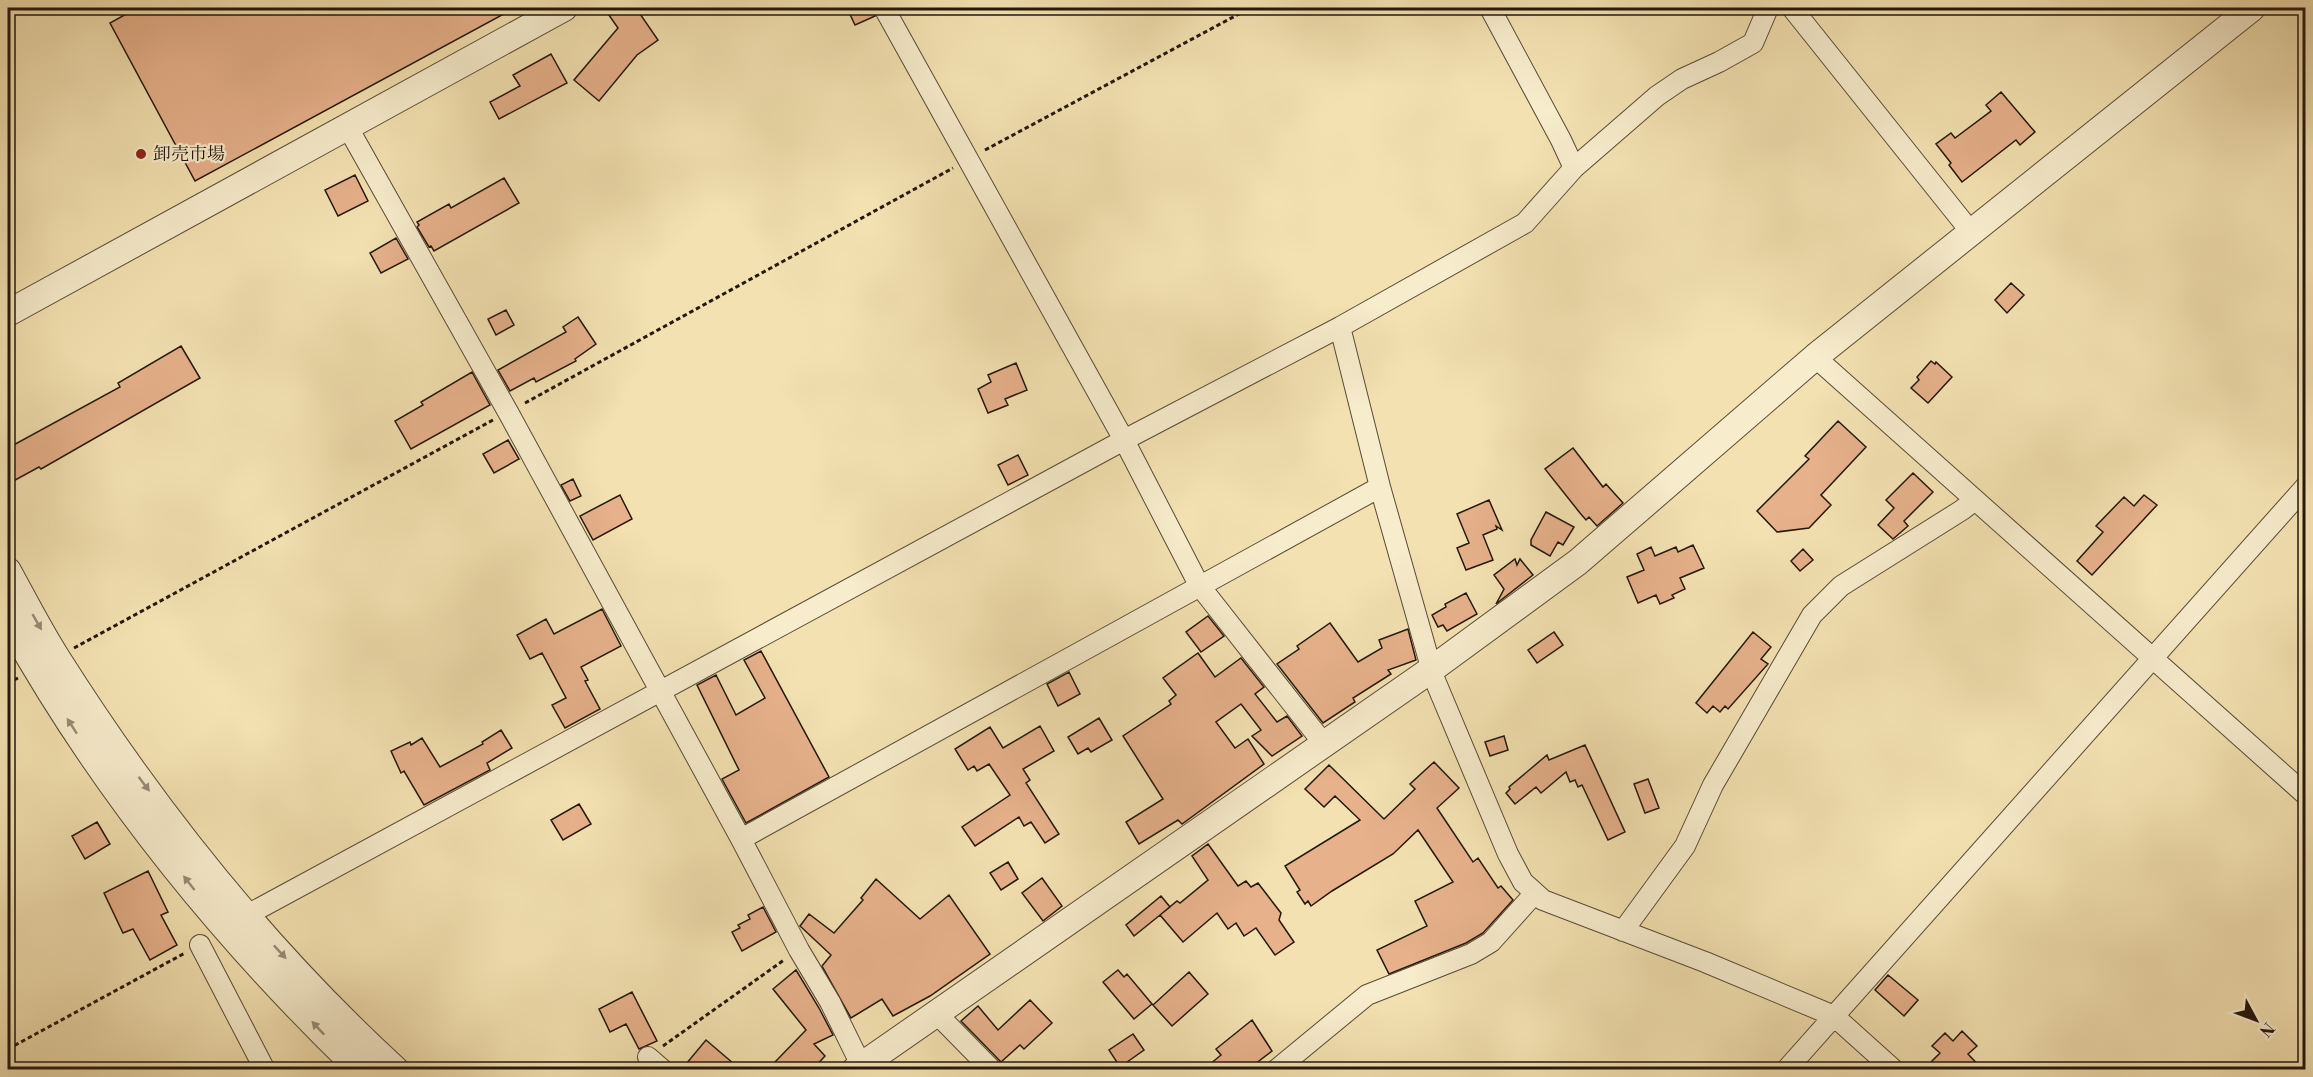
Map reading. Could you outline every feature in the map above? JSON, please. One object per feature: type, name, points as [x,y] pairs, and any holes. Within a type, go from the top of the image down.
[{"type":"street","points":[[8,313],[564,8]]},
{"type":"street","points":[[884,8],[1124,440],[1199,585],[1324,744]]},
{"type":"street","points":[[1490,8],[1574,168]]},
{"type":"street","points":[[224,927],[1124,440],[1340,327],[1525,223],[1574,168],[1666,90],[1682,79],[1753,43],[1768,8]]},
{"type":"street","points":[[1792,8],[1971,232]]},
{"type":"street","points":[[347,126],[508,412],[741,838],[798,950],[830,1002],[858,1067],[1432,669],[1578,562],[1815,357],[2252,8]]},
{"type":"street","points":[[1340,327],[1380,487],[1434,678],[1508,854],[1523,882],[1543,900],[1705,962],[1834,1016],[1894,1070]]},
{"type":"street","points":[[1815,357],[2306,795]]},
{"type":"street","points":[[1786,1070],[2152,656],[2306,486]]},
{"type":"street","points":[[741,838],[1380,487]]},
{"type":"street","points":[[1623,931],[1686,846],[1713,785],[1797,637],[1812,615],[1841,586],[1951,518],[1975,500]]},
{"type":"street","points":[[8,571],[56,656],[120,753],[247,916],[347,1025],[396,1070]]},
{"type":"street","points":[[8,620],[35,669],[100,768],[224,927],[360,1070]]},
{"type":"street","points":[[1276,1070],[1367,996],[1471,954],[1491,942],[1534,894]]},
{"type":"street","points":[[200,945],[265,1070]]},
{"type":"street","points":[[937,1014],[992,1070]]},
{"type":"street","points":[[648,1057],[663,1070]]},
{"type":"path","points":[[66,652],[1250,8]]},
{"type":"path","points":[[8,1049],[200,945]]},
{"type":"path","points":[[648,1057],[798,950]]},
{"type":"building","points":[[137,8],[515,8],[195,181],[110,23]]},
{"type":"building","points":[[604,8],[636,8],[658,40],[637,55],[599,101],[574,80],[618,28]]},
{"type":"building","points":[[847,8],[872,8],[875,16],[855,25]]},
{"type":"building","points":[[551,54],[567,83],[499,119],[490,102],[520,86],[513,75]]},
{"type":"building","points":[[2001,92],[2035,132],[2020,145],[2016,140],[1962,182],[1936,144],[1951,133],[1955,138],[1991,111],[1986,105]]},
{"type":"building","points":[[355,175],[368,201],[338,216],[325,190]]},
{"type":"building","points":[[504,178],[519,203],[434,251],[431,246],[429,247],[417,227],[419,225],[417,222],[449,204],[451,208]]},
{"type":"building","points":[[396,238],[408,259],[381,273],[370,253]]},
{"type":"building","points":[[2011,283],[2024,295],[2007,313],[1995,300]]},
{"type":"building","points":[[506,310],[514,325],[496,335],[488,319]]},
{"type":"building","points":[[578,317],[596,344],[575,359],[576,361],[536,382],[534,378],[510,391],[498,370],[566,332],[563,327]]},
{"type":"building","points":[[181,346],[200,378],[41,469],[39,467],[8,484],[8,448],[120,387],[118,383]]},
{"type":"building","points":[[1931,361],[1935,364],[1936,362],[1952,377],[1928,403],[1911,388]]},
{"type":"building","points":[[1016,363],[1027,390],[1005,399],[1008,405],[988,413],[978,389],[991,382],[988,375]]},
{"type":"building","points":[[472,372],[490,405],[411,449],[395,421],[423,405],[421,402]]},
{"type":"building","points":[[1838,421],[1866,447],[1821,495],[1831,505],[1809,528],[1777,532],[1757,511],[1809,459],[1805,456]]},
{"type":"building","points":[[508,440],[519,459],[494,473],[483,454]]},
{"type":"building","points":[[1573,448],[1603,487],[1606,484],[1623,503],[1597,526],[1589,517],[1586,520],[1545,469]]},
{"type":"building","points":[[1018,455],[1028,475],[1008,485],[998,465]]},
{"type":"building","points":[[1913,473],[1933,492],[1904,521],[1908,526],[1893,539],[1878,525],[1894,508],[1886,500]]},
{"type":"building","points":[[573,479],[581,496],[570,501],[561,485]]},
{"type":"building","points":[[620,495],[632,519],[593,540],[580,516]]},
{"type":"building","points":[[2144,495],[2157,505],[2092,575],[2077,561],[2103,532],[2096,526],[2124,497],[2134,506]]},
{"type":"building","points":[[1489,500],[1502,530],[1496,526],[1497,529],[1483,535],[1493,560],[1466,570],[1457,548],[1469,543],[1457,514]]},
{"type":"building","points":[[1546,512],[1574,527],[1563,545],[1558,542],[1550,556],[1531,545],[1531,540]]},
{"type":"building","points":[[1693,545],[1704,568],[1680,578],[1685,589],[1672,595],[1674,598],[1660,604],[1656,595],[1638,603],[1627,577],[1644,570],[1637,554],[1651,547],[1655,556],[1676,547],[1678,552]]},
{"type":"building","points":[[1803,549],[1813,560],[1800,571],[1791,561]]},
{"type":"building","points":[[1515,559],[1517,565],[1520,559],[1533,575],[1496,604],[1504,589],[1494,575]]},
{"type":"building","points":[[1466,593],[1477,614],[1447,631],[1443,625],[1438,627],[1432,615],[1446,607],[1445,604]]},
{"type":"building","points":[[602,609],[621,646],[581,667],[588,680],[585,681],[600,709],[565,728],[552,705],[566,698],[542,653],[530,659],[517,635],[546,619],[554,634]]},
{"type":"building","points":[[1208,616],[1224,636],[1201,652],[1186,632]]},
{"type":"building","points":[[1330,623],[1358,662],[1382,648],[1379,640],[1408,629],[1416,660],[1388,670],[1391,674],[1353,698],[1355,702],[1323,723],[1277,664],[1299,649],[1297,646]]},
{"type":"building","points":[[1554,632],[1563,645],[1537,663],[1528,650]]},
{"type":"building","points":[[1753,632],[1771,647],[1761,659],[1768,664],[1728,709],[1725,706],[1720,712],[1713,706],[1707,713],[1696,703]]},
{"type":"building","points":[[761,651],[829,777],[746,823],[722,779],[739,770],[697,685],[716,675],[736,715],[765,698],[744,660]]},
{"type":"building","points":[[1198,653],[1215,677],[1241,658],[1264,687],[1255,694],[1277,722],[1287,716],[1302,736],[1272,756],[1252,736],[1261,730],[1241,704],[1216,722],[1235,748],[1248,739],[1264,764],[1182,824],[1178,820],[1139,844],[1126,822],[1163,799],[1123,736],[1171,704],[1169,701],[1176,695],[1163,678]]},
{"type":"building","points":[[1069,672],[1080,694],[1058,706],[1047,684]]},
{"type":"building","points":[[1099,718],[1112,740],[1091,752],[1088,748],[1078,754],[1068,737]]},
{"type":"building","points":[[1040,726],[1054,751],[1023,769],[1030,780],[1026,783],[1059,834],[1045,843],[1031,822],[1024,826],[1019,817],[975,846],[962,827],[1010,795],[989,764],[977,771],[974,766],[968,770],[955,749],[990,727],[1003,748]]},
{"type":"building","points":[[501,730],[512,748],[487,763],[490,770],[424,805],[404,771],[401,773],[391,751],[410,742],[411,745],[422,738],[440,767],[483,744],[482,742]]},
{"type":"building","points":[[1504,736],[1508,750],[1490,756],[1485,742]]},
{"type":"building","points":[[1585,745],[1625,832],[1608,840],[1582,785],[1578,787],[1575,780],[1570,782],[1566,772],[1541,793],[1536,787],[1515,804],[1506,793],[1509,787],[1547,755],[1549,760]]},
{"type":"building","points":[[1434,762],[1459,788],[1437,808],[1473,862],[1478,858],[1498,888],[1501,886],[1513,900],[1483,933],[1466,943],[1389,974],[1377,950],[1427,926],[1415,901],[1453,882],[1418,830],[1393,854],[1311,906],[1308,901],[1305,904],[1297,892],[1300,890],[1285,866],[1360,820],[1335,796],[1324,807],[1305,789],[1329,765],[1384,819],[1415,789],[1410,784]]},
{"type":"building","points":[[1648,779],[1659,808],[1645,813],[1634,784]]},
{"type":"building","points":[[579,804],[591,824],[563,840],[551,820]]},
{"type":"building","points":[[97,822],[110,844],[85,859],[72,836]]},
{"type":"building","points":[[1208,844],[1238,886],[1246,881],[1251,887],[1258,883],[1281,913],[1279,920],[1294,942],[1275,955],[1256,928],[1244,936],[1236,923],[1228,929],[1217,913],[1183,942],[1160,915],[1177,901],[1180,903],[1208,880],[1192,856]]},
{"type":"building","points":[[1008,862],[1018,879],[1001,890],[990,873]]},
{"type":"building","points":[[148,871],[168,912],[161,915],[177,945],[150,960],[133,929],[123,933],[104,893]]},
{"type":"building","points":[[1042,878],[1062,906],[1043,921],[1022,893]]},
{"type":"building","points":[[876,879],[920,919],[949,895],[990,954],[930,996],[893,1016],[882,999],[851,1018],[822,966],[831,955],[800,926],[809,914],[834,933],[863,900],[861,898]]},
{"type":"building","points":[[1161,896],[1170,907],[1134,936],[1126,925]]},
{"type":"building","points":[[763,907],[776,932],[742,951],[732,932],[740,928],[738,925],[750,919],[748,915]]},
{"type":"building","points":[[796,970],[833,1035],[814,1044],[825,1056],[812,1070],[782,1070],[775,1062],[806,1030],[773,989]]},
{"type":"building","points":[[1118,970],[1124,977],[1127,974],[1152,1004],[1134,1019],[1103,982]]},
{"type":"building","points":[[1189,972],[1208,994],[1172,1026],[1153,1005]]},
{"type":"building","points":[[1888,975],[1918,1000],[1904,1016],[1875,990]]},
{"type":"building","points":[[632,992],[657,1041],[639,1049],[626,1024],[610,1032],[599,1009]]},
{"type":"building","points":[[1030,1000],[1052,1023],[1024,1049],[1020,1045],[1001,1062],[961,1021],[978,1006],[998,1030]]},
{"type":"building","points":[[1252,1020],[1272,1051],[1247,1070],[1203,1070],[1221,1055],[1216,1049]]},
{"type":"building","points":[[1962,1031],[1977,1046],[1968,1054],[1983,1070],[1923,1070],[1940,1053],[1932,1046],[1945,1033],[1953,1041]]},
{"type":"building","points":[[1133,1034],[1144,1050],[1120,1067],[1109,1050]]},
{"type":"building","points":[[706,1040],[741,1070],[681,1070]]},
{"type":"place","name":"卸売市場","points":[[141,154]]}]
